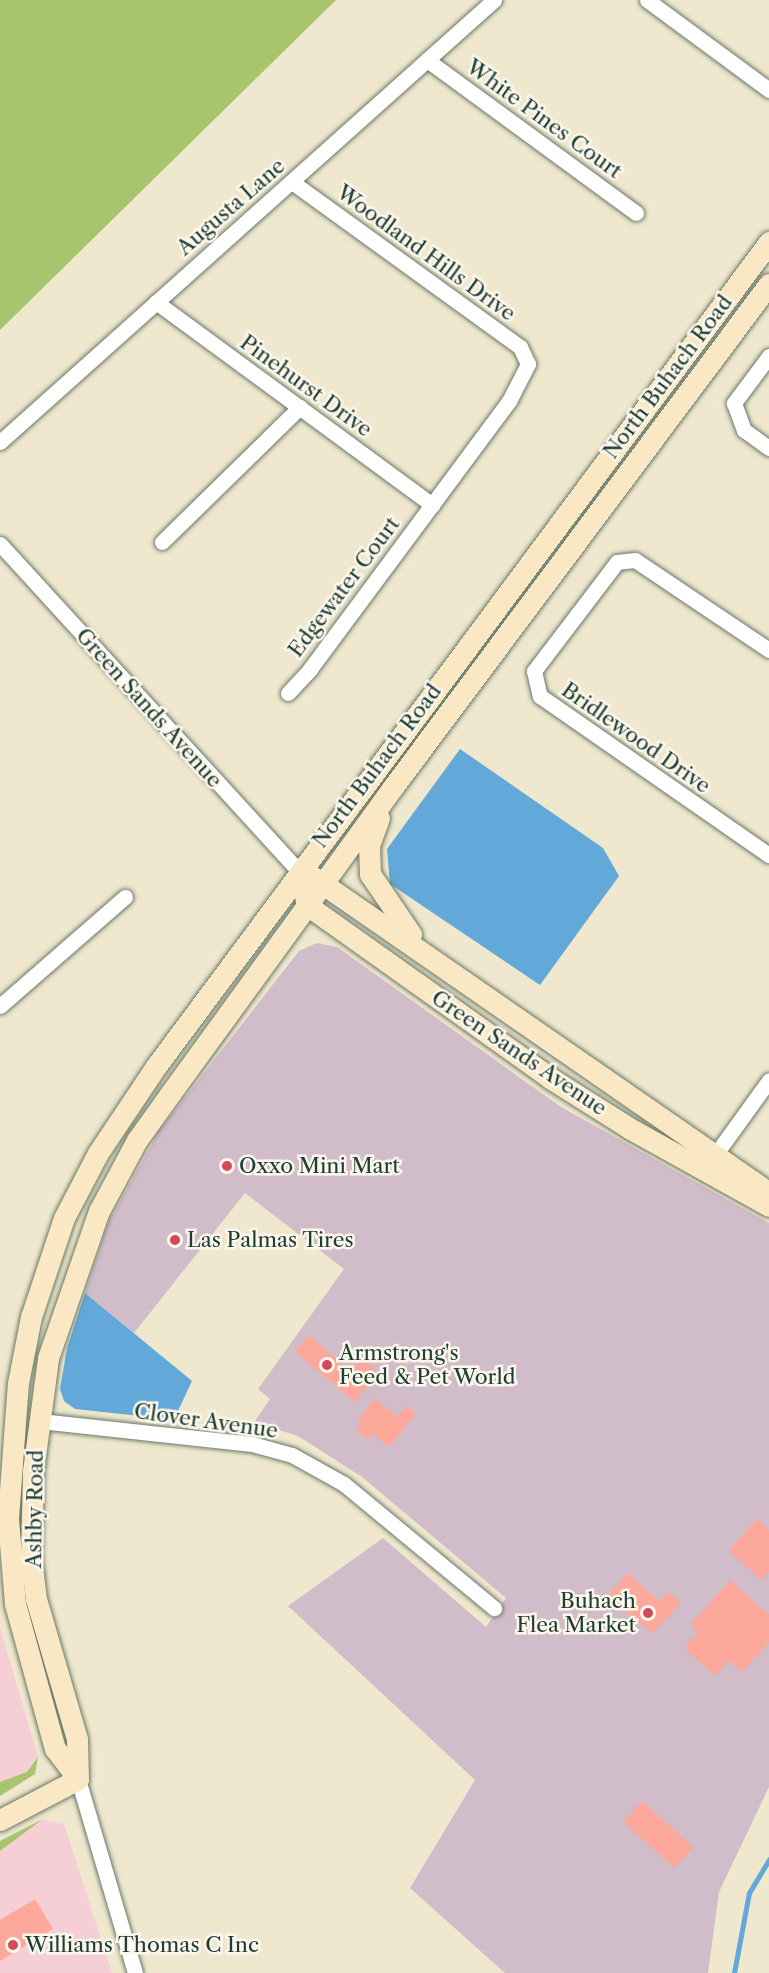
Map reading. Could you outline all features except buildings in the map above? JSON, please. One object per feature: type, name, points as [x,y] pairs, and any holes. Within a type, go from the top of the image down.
[{"type":"main road","name":"North Buhach Road","points":[[31,1317],[64,1218],[98,1153],[157,1065],[299,871],[769,242]]},
{"type":"main road","name":"North Buhach Road","points":[[63,1308],[99,1211],[138,1140],[393,787],[769,284]]},
{"type":"main road","points":[[393,787],[369,845],[370,874],[379,893],[424,951]]},
{"type":"main road","name":"Green Sands Avenue","points":[[299,871],[325,882],[769,1192]]},
{"type":"main road","name":"Green Sands Avenue","points":[[299,871],[307,905],[550,1078],[629,1128],[769,1206]]},
{"type":"main road","points":[[138,1140],[133,1127],[155,1088],[157,1065]]},
{"type":"main road","name":"Ashby Road","points":[[63,1308],[48,1358],[33,1472],[31,1538],[36,1599],[77,1740],[78,1779]]},
{"type":"main road","name":"Ashby Road","points":[[31,1317],[7,1419],[8,1518],[15,1604],[55,1749],[78,1779]]},
{"type":"main road","points":[[7,1419],[40,1421]]},
{"type":"main road","points":[[15,1604],[36,1599]]},
{"type":"main road","points":[[0,1820],[78,1779]]},
{"type":"street","points":[[647,0],[769,90]]},
{"type":"street","name":"Augusta Lane","points":[[0,441],[292,182],[491,1]]},
{"type":"street","name":"White Pines Court","points":[[427,60],[636,213]]},
{"type":"street","name":"Woodland Hills Drive","points":[[292,182],[520,348],[528,364]]},
{"type":"street","name":"Pinehurst Drive","points":[[156,302],[432,505]]},
{"type":"street","points":[[769,356],[734,403],[744,430],[769,448]]},
{"type":"street","name":"Edgewater Court","points":[[288,693],[310,669],[509,401],[528,364]]},
{"type":"street","points":[[162,542],[300,407]]},
{"type":"street","name":"Green Sands Avenue","points":[[0,544],[299,871]]},
{"type":"street","name":"Bridlewood Drive","points":[[769,650],[635,560],[617,562],[534,671],[540,696],[769,855]]},
{"type":"street","points":[[0,1006],[125,897]]},
{"type":"street","points":[[715,1155],[769,1080]]},
{"type":"street","name":"Clover Avenue","points":[[40,1421],[252,1444],[292,1455],[344,1484],[494,1608]]},
{"type":"street","name":"Ashby Road","points":[[78,1779],[135,1973]]},
{"type":"shaded area","points":[[317,943],[337,947],[561,1107],[769,1223],[769,1787],[719,1892],[708,1973],[505,1973],[410,1888],[475,1780],[288,1606],[383,1538],[486,1627],[506,1598],[362,1477],[298,1436],[263,1425],[251,1427],[270,1399],[258,1389],[344,1269],[245,1193],[134,1333],[85,1293],[108,1223],[159,1131],[299,951]]},
{"type":"shaded area","points":[[0,1627],[38,1757],[27,1772],[0,1782]]},
{"type":"shaded area","points":[[43,1819],[64,1824],[112,1973],[0,1973],[0,1851]]},
{"type":"green space","points":[[0,0],[336,0],[0,330]]},
{"type":"green space","points":[[38,1757],[35,1774],[0,1796],[0,1782],[27,1772]]},
{"type":"green space","points":[[43,1819],[0,1851],[0,1841]]},
{"type":"water","points":[[460,749],[603,848],[619,876],[540,985],[390,884],[387,849]]},
{"type":"water","points":[[85,1293],[192,1381],[178,1411],[168,1419],[75,1409],[64,1401],[60,1389],[67,1348]]},
{"type":"waterway","points":[[734,1973],[749,1893],[769,1860]]},
{"type":"place","name":"Oxxo Mini Mart","points":[[227,1166]]},
{"type":"place","name":"Las Palmas Tires","points":[[175,1240]]},
{"type":"place","name":"Armstrong's Feed & Pet World","points":[[327,1365]]},
{"type":"place","name":"Buhach Flea Market","points":[[648,1613]]},
{"type":"place","name":"Williams Thomas C Inc","points":[[13,1945]]}]
